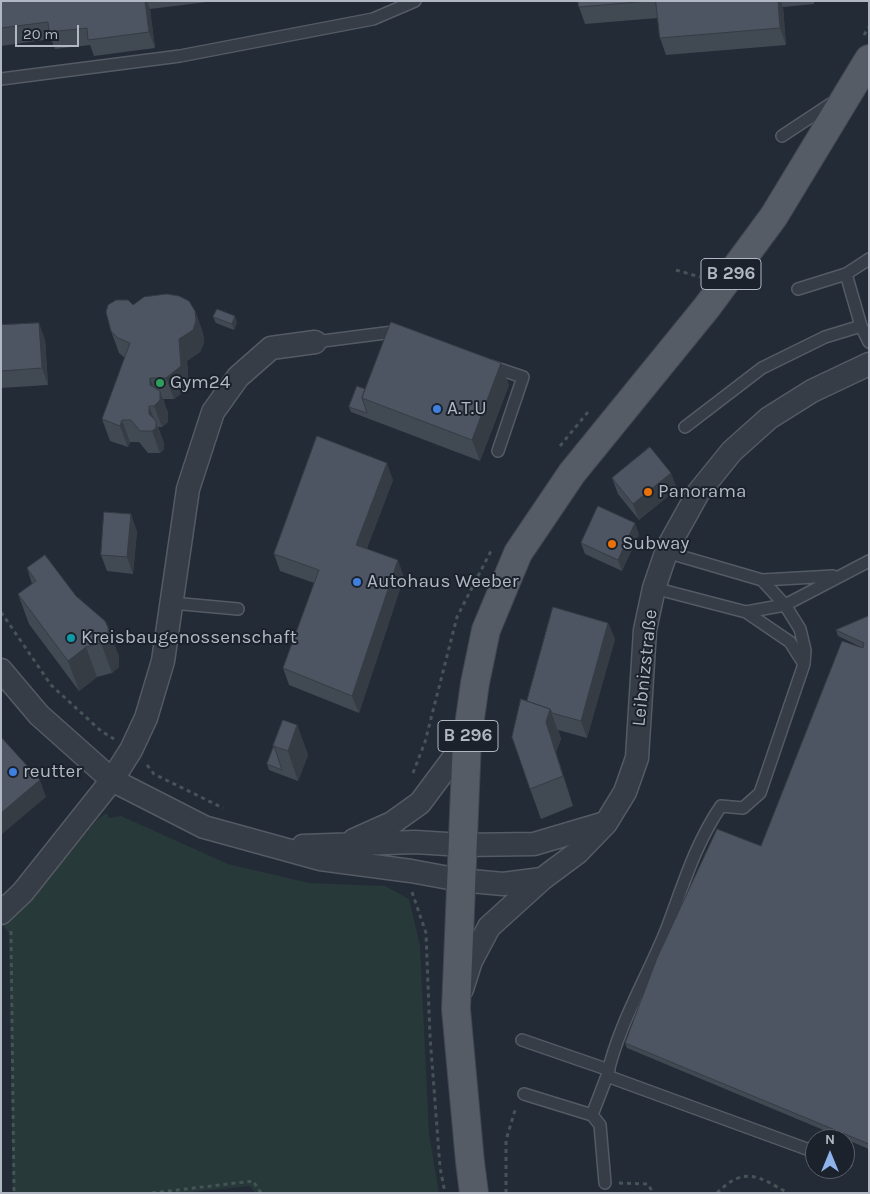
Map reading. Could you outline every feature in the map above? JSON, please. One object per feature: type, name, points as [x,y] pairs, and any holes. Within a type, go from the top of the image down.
[{"type":"main road","name":"B 296","points":[[474,1193],[456,1009],[467,740],[475,683],[486,630],[518,553],[572,473],[707,307],[774,216],[869,59]]},
{"type":"street","points":[[2,913],[23,892],[112,780],[131,750],[146,718],[163,661],[188,489],[213,412],[238,377],[271,348],[315,342]]},
{"type":"street","name":"Leibnizstraße","points":[[456,1009],[471,961],[489,927],[542,880],[577,853],[606,823],[626,792],[637,758],[645,630],[654,588],[666,552],[698,493],[732,451],[769,418],[812,391],[869,364]]},
{"type":"street","points":[[1,670],[39,715],[112,780],[204,827],[279,846],[320,859],[411,871],[460,880],[503,884],[542,880]]},
{"type":"street","points":[[343,845],[392,823],[420,803],[467,740]]},
{"type":"street","points":[[279,846],[415,842],[463,845],[534,844],[606,823]]},
{"type":"lane","points":[[1,80],[180,56],[373,19],[415,1]]},
{"type":"lane","points":[[782,136],[850,90]]},
{"type":"lane","points":[[798,290],[846,274],[869,260]]},
{"type":"lane","points":[[846,274],[861,326],[869,342]]},
{"type":"lane","points":[[685,427],[762,368],[825,337],[861,326]]},
{"type":"lane","points":[[315,342],[393,332],[412,338]]},
{"type":"lane","points":[[477,361],[523,377],[498,451]]},
{"type":"lane","points":[[666,552],[762,580],[838,576]]},
{"type":"lane","points":[[746,612],[785,605],[869,561]]},
{"type":"lane","points":[[592,1115],[608,1073],[622,1024],[667,928],[684,878],[705,830],[721,806],[743,808],[760,793],[804,664],[804,641],[800,629],[785,605],[762,580]]},
{"type":"lane","points":[[654,588],[746,612],[790,642],[804,664]]},
{"type":"lane","points":[[172,603],[238,609]]},
{"type":"lane","points":[[522,1040],[805,1148]]},
{"type":"lane","points":[[524,1094],[592,1115],[600,1125],[605,1183]]},
{"type":"path","points":[[676,270],[702,278]]},
{"type":"path","points":[[1,612],[50,685],[101,731],[146,760],[148,769],[154,774],[226,809]]},
{"type":"path","points":[[411,871],[412,893],[426,933],[430,1046],[440,1167],[445,1193]]},
{"type":"path","points":[[2,913],[12,932],[14,1193]]},
{"type":"path","points":[[506,1193],[506,1140],[516,1105],[524,1094]]},
{"type":"path","points":[[717,1193],[730,1180],[756,1176],[788,1193]]},
{"type":"path","points":[[152,1193],[253,1181],[261,1193]]},
{"type":"path","points":[[605,1183],[648,1184],[653,1193]]},
{"type":"shaded area","points":[[107,813],[109,818],[121,816],[228,864],[309,883],[385,886],[409,899],[420,946],[429,1134],[439,1193],[255,1193],[250,1186],[183,1193],[13,1193],[9,933],[1,923],[32,899],[98,819]]},
{"type":"building","points":[[1,1],[145,1],[149,32],[88,40],[87,28],[49,32],[48,22],[1,28]]},
{"type":"building","points":[[578,1],[649,1],[579,7]]},
{"type":"building","points":[[656,1],[778,1],[780,28],[660,38]]},
{"type":"building","name":"Gym24","points":[[167,294],[179,296],[189,301],[195,311],[196,321],[193,330],[179,339],[181,366],[166,378],[150,378],[150,385],[160,391],[160,400],[154,406],[149,406],[149,414],[156,421],[156,428],[152,431],[140,431],[131,420],[122,420],[120,426],[102,419],[130,343],[118,338],[111,331],[106,312],[108,305],[116,300],[128,300],[133,305],[144,297]]},
{"type":"building","points":[[217,309],[235,316],[232,324],[213,317]]},
{"type":"building","name":"A.T.U","points":[[391,322],[501,363],[472,440],[362,398]]},
{"type":"building","points":[[39,323],[42,368],[1,371],[1,325]]},
{"type":"building","points":[[357,386],[365,389],[362,398],[367,413],[349,407]]},
{"type":"building","name":"Autohaus Weeber","points":[[317,436],[387,463],[356,545],[398,560],[352,696],[283,668],[319,570],[274,554]]},
{"type":"building","points":[[650,447],[671,473],[633,504],[612,478]]},
{"type":"building","name":"Subway","points":[[598,506],[635,523],[618,560],[581,543]]},
{"type":"building","points":[[104,512],[131,514],[127,557],[101,555]]},
{"type":"building","points":[[45,555],[76,596],[105,621],[108,627],[108,637],[101,643],[86,647],[68,661],[18,594],[36,581],[27,568]]},
{"type":"building","points":[[553,607],[608,623],[581,721],[552,713],[550,709],[527,701]]},
{"type":"building","points":[[869,616],[869,1144],[855,1138],[855,1129],[833,1129],[625,1043],[657,958],[717,829],[761,846],[842,641],[863,648],[864,643],[836,630]]},
{"type":"building","points":[[521,699],[550,709],[546,722],[563,776],[530,789],[512,737]]},
{"type":"building","points":[[283,720],[297,725],[288,751],[273,746]]},
{"type":"building","points":[[1,737],[40,780],[1,813]]},
{"type":"building","points":[[274,746],[282,770],[267,764]]},
{"type":"place","name":"Gym24","points":[[160,383]]},
{"type":"place","name":"A.T.U","points":[[437,409]]},
{"type":"place","name":"Panorama","points":[[648,492]]},
{"type":"place","name":"Subway","points":[[612,544]]},
{"type":"place","name":"Autohaus Weeber","points":[[357,582]]},
{"type":"place","name":"Kreisbaugenossenschaft","points":[[71,638]]},
{"type":"place","name":"reutter","points":[[13,772]]}]
